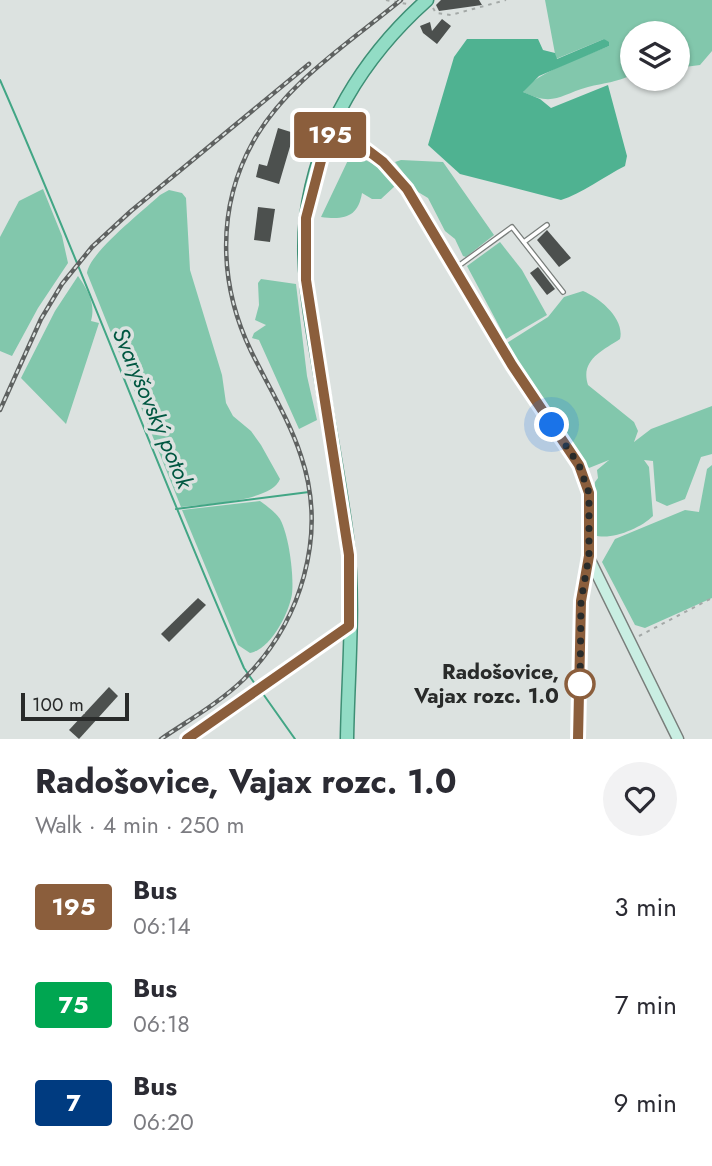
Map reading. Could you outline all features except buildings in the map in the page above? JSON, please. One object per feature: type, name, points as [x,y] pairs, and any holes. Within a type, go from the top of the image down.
[{"type":"main road","points":[[347,739],[349,555],[306,280],[306,218],[328,134],[341,106],[366,64],[420,1]]},
{"type":"street","points":[[328,134],[362,146],[396,175],[422,209],[512,365],[579,465],[589,493],[589,556],[581,601],[578,739]]},
{"type":"street","points":[[589,556],[678,739]]},
{"type":"street","points":[[187,739],[349,626]]},
{"type":"lane","points":[[524,242],[547,225]]},
{"type":"lane","points":[[456,268],[512,227],[563,292]]},
{"type":"path","points":[[386,0],[401,5],[420,1]]},
{"type":"path","points":[[437,0],[433,10],[451,15],[506,0]]},
{"type":"path","points":[[630,641],[712,598]]},
{"type":"green space","points":[[545,0],[712,0],[712,51],[700,65],[690,66],[690,21],[620,21],[620,80],[550,99],[523,92],[537,78],[609,46],[604,39],[556,59]]},
{"type":"green space","points":[[467,39],[538,39],[543,50],[555,53],[557,59],[604,39],[609,42],[609,46],[539,76],[523,92],[540,99],[551,108],[608,85],[627,156],[625,166],[561,200],[460,174],[428,145],[454,57]]},
{"type":"green space","points":[[350,156],[376,166],[395,186],[381,199],[372,199],[362,193],[357,207],[349,215],[337,218],[321,217]]},
{"type":"green space","points":[[395,162],[443,162],[494,235],[466,257],[463,256],[455,239],[445,231],[428,198],[418,192]]},
{"type":"green space","points":[[43,189],[62,236],[68,263],[38,308],[12,356],[0,351],[0,237],[19,201]]},
{"type":"green space","points":[[169,190],[182,193],[186,198],[190,270],[222,375],[226,403],[233,416],[251,431],[261,445],[280,479],[274,487],[251,497],[181,507],[87,273],[106,244]]},
{"type":"green space","points":[[500,242],[522,270],[547,315],[506,339],[467,266]]},
{"type":"green space","points":[[78,276],[90,298],[91,321],[99,323],[66,424],[21,378],[55,311]]},
{"type":"green space","points":[[261,279],[296,284],[307,376],[317,420],[299,429],[259,340],[252,338],[254,333],[266,325],[255,320],[259,305],[258,283]]},
{"type":"green space","points":[[583,291],[610,310],[621,331],[620,339],[600,352],[590,363],[586,376],[588,385],[634,422],[638,431],[634,442],[651,429],[712,406],[712,454],[701,457],[685,499],[667,506],[656,501],[653,461],[644,460],[649,467],[653,516],[634,529],[609,536],[594,535],[597,470],[609,460],[589,468],[585,464],[538,397],[507,343],[548,317],[564,297]]},
{"type":"green space","points":[[712,465],[712,598],[645,628],[635,625],[602,562],[615,539],[685,510],[699,512],[707,469]]},
{"type":"green space","points":[[260,501],[276,514],[283,526],[290,556],[292,594],[287,611],[272,638],[250,653],[238,645],[182,510]]},
{"type":"waterway","name":"Svaryšovský potok","points":[[0,80],[213,595],[244,668],[255,684]]},
{"type":"waterway","points":[[176,509],[309,492]]},
{"type":"waterway","name":"Svaryšovský potok","points":[[261,691],[295,739]]},
{"type":"railway","points":[[161,739],[224,696],[243,680],[263,657],[294,605],[310,547],[309,486],[301,456],[240,326],[228,273],[228,220],[241,167],[267,121],[301,82],[401,0]]},
{"type":"railway","points":[[0,410],[41,319],[62,284],[92,247],[131,211],[309,64]]},
{"type":"bus line","name":"195","points":[[187,739],[349,626],[349,555],[306,280],[306,218],[319,160],[328,134],[362,146],[383,162],[407,189],[422,209],[512,365],[579,465],[589,493],[589,556],[581,601],[578,739]]},
{"type":"place","name":"Radošovice, Vajax rozc. 1.0","points":[[580,684]]},
{"type":"route","points":[[552,425],[579,465],[589,493],[589,556],[581,601],[580,684]]}]
